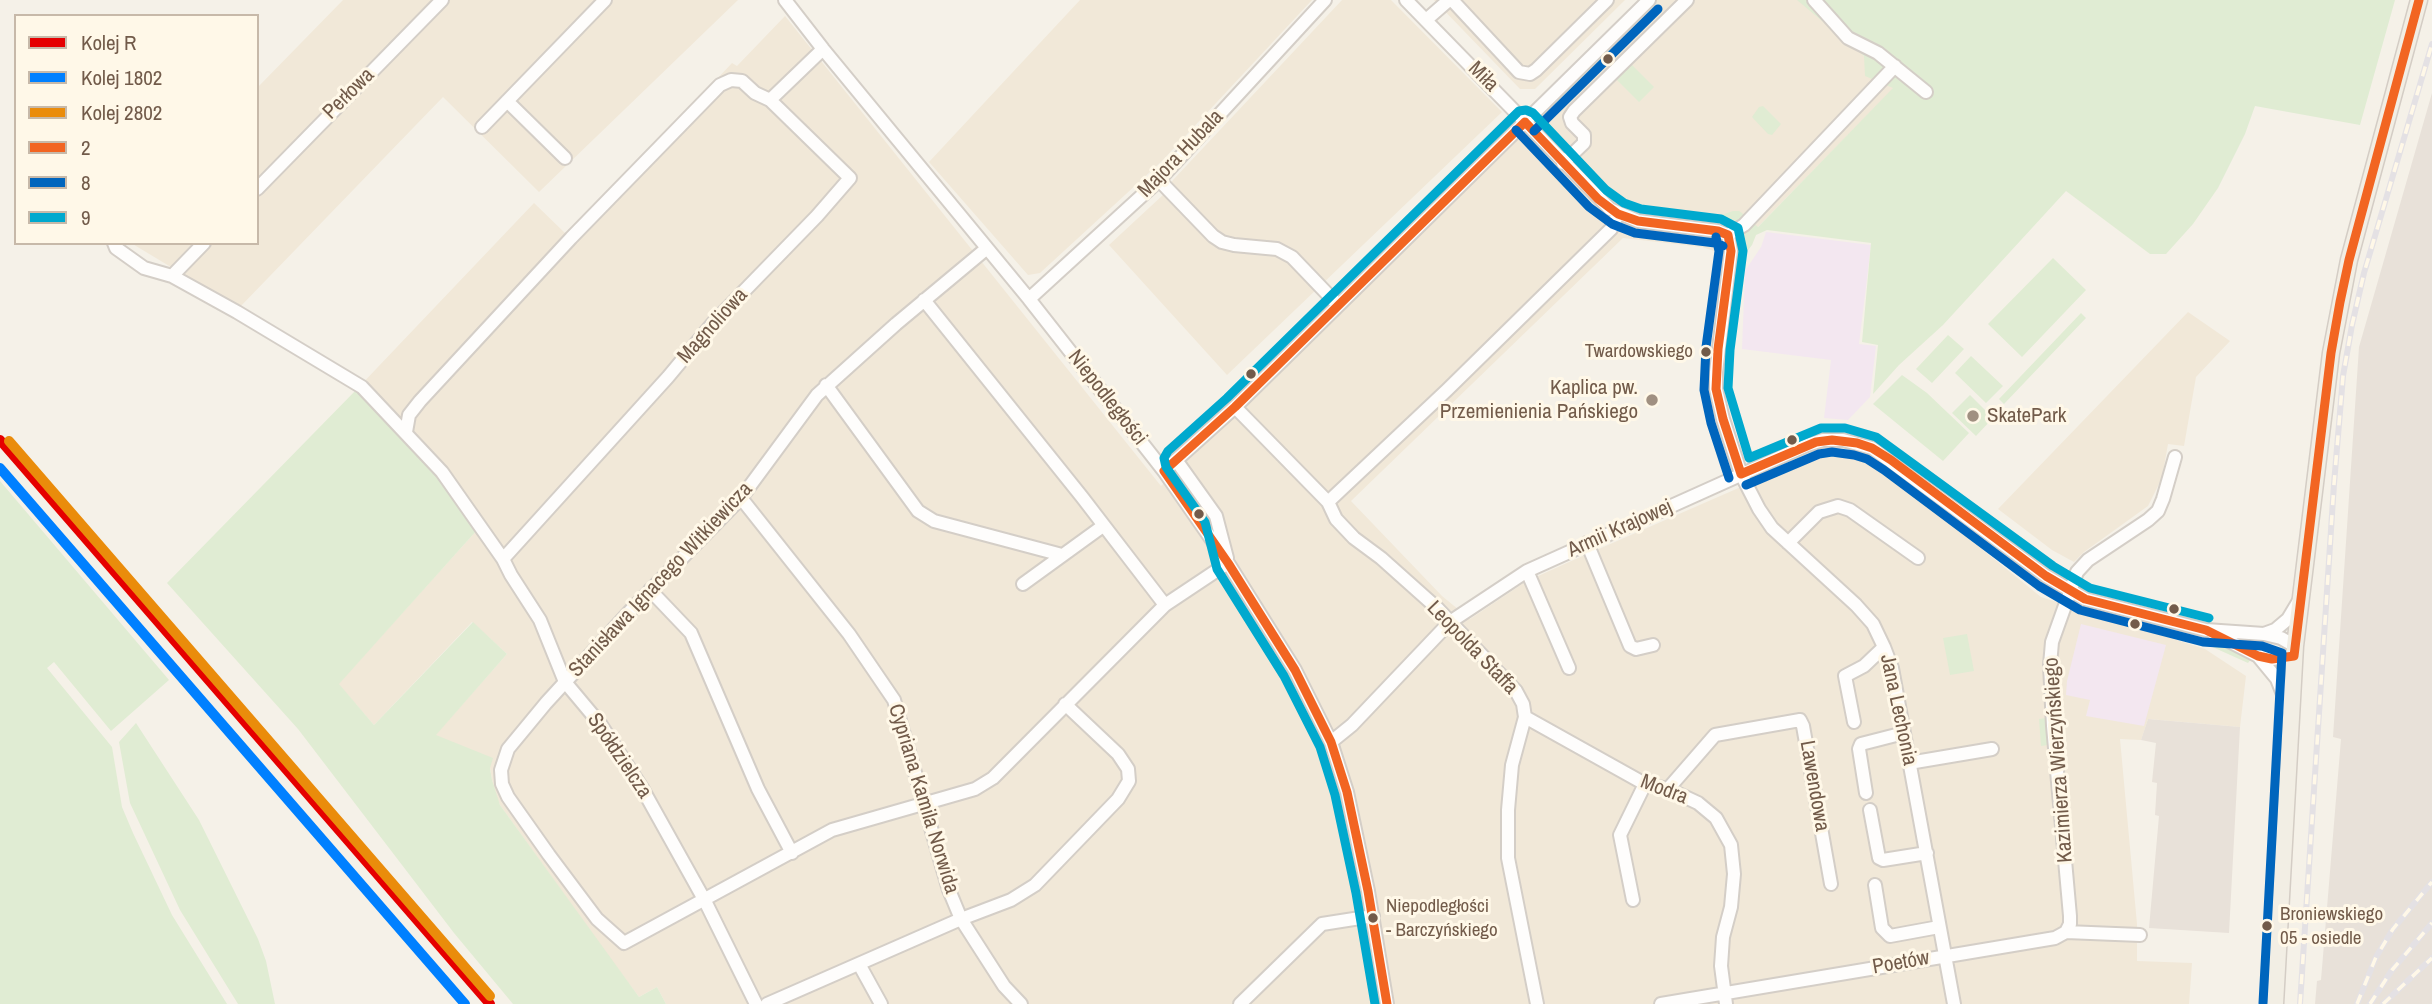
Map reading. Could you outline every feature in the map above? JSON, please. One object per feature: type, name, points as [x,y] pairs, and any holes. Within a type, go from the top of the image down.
[{"type":"main road","points":[[2275,1004],[2294,651],[2331,352],[2349,260],[2419,0]]},
{"type":"street","name":"Perłowa","points":[[259,187],[442,0]]},
{"type":"street","points":[[482,127],[606,0]]},
{"type":"street","name":"Niepodległości","points":[[785,0],[1029,299],[1164,471],[1228,563],[1295,670],[1331,742],[1347,792],[1373,916],[1387,1004]]},
{"type":"street","name":"Majora Hubala","points":[[1029,299],[1158,180],[1325,0]]},
{"type":"street","name":"Miła","points":[[1406,0],[1563,163],[1605,205],[1618,214]]},
{"type":"street","points":[[1426,20],[1450,0],[1519,72],[1530,74],[1607,0]]},
{"type":"street","points":[[1164,471],[1235,407],[1649,0]]},
{"type":"street","points":[[1563,163],[1585,139],[1572,123],[1570,117],[1574,111],[1687,0]]},
{"type":"street","points":[[1814,0],[1848,38],[1878,53],[1926,92]]},
{"type":"street","points":[[770,100],[823,49]]},
{"type":"street","points":[[1328,502],[1611,229],[1618,214],[1640,221],[1718,231],[1728,235],[1744,225],[1895,66]]},
{"type":"street","name":"Magnoliowa","points":[[406,432],[409,415],[420,401],[571,238],[720,85],[731,80],[742,81],[755,93],[770,100],[850,178],[817,216],[713,323],[668,377],[503,559]]},
{"type":"street","points":[[507,102],[565,158]]},
{"type":"street","points":[[1158,180],[1213,236],[1234,245],[1277,249],[1292,257],[1338,305]]},
{"type":"street","name":"Jana Lechonia","points":[[1728,235],[1731,251],[1716,389],[1723,419],[1741,474],[1766,518],[1788,543],[1856,605],[1873,624],[1884,646],[1892,668],[1954,1004]]},
{"type":"street","name":"Spółdzielcza","points":[[115,245],[144,268],[172,276],[362,387],[442,472],[503,559],[540,620],[565,682],[601,725],[622,756],[705,901],[756,1004]]},
{"type":"street","points":[[172,276],[202,245]]},
{"type":"street","name":"Stanisława Ignacego Witkiewicza","points":[[705,901],[624,943],[597,919],[520,816],[502,784],[503,760],[508,750],[565,682],[650,590],[741,498],[826,385],[986,249]]},
{"type":"street","points":[[924,300],[1165,605]]},
{"type":"street","points":[[826,385],[918,511],[934,521],[1062,555]]},
{"type":"street","name":"Leopolda Staffa","points":[[1235,407],[1328,502],[1336,519],[1354,538],[1381,558],[1450,622],[1516,691],[1523,704],[1525,717],[1512,765],[1508,858],[1537,1004]]},
{"type":"street","name":"Armii Krajowej","points":[[1331,742],[1352,725],[1450,622],[1527,571],[1823,440],[1843,440],[1872,448],[2046,576],[2085,599],[2206,630],[2264,634],[2281,638],[2294,651],[2272,659],[2258,656],[2206,630]]},
{"type":"street","name":"Kazimierza Wierzyńskiego","points":[[2066,932],[2070,916],[2053,739],[2050,665],[2052,642],[2077,572],[2088,560],[2158,511],[2175,457]]},
{"type":"street","points":[[705,901],[832,830],[878,815],[955,796],[993,778],[1165,605],[1228,563],[1216,516],[1176,460]]},
{"type":"street","name":"Cypriana Kamila Norwida","points":[[741,498],[849,634],[894,700],[949,890],[961,919],[1004,986],[1021,1004]]},
{"type":"street","points":[[1788,543],[1819,512],[1838,506],[1850,510],[1919,558]]},
{"type":"street","points":[[1023,584],[1103,526]]},
{"type":"street","points":[[1587,543],[1630,646],[1636,649],[1653,645]]},
{"type":"street","points":[[1527,571],[1569,668]]},
{"type":"street","points":[[650,590],[691,633],[758,789],[792,853]]},
{"type":"street","points":[[2264,634],[2275,630],[2288,619],[2300,599]]},
{"type":"street","points":[[1854,722],[1845,676],[1864,666],[1884,646]]},
{"type":"street","name":"Armii Krajowej","points":[[2258,656],[2277,679],[2290,712]]},
{"type":"street","points":[[767,1004],[961,919],[1012,900],[1035,885],[1118,799],[1129,781],[1128,769],[1118,754],[1065,704]]},
{"type":"street","name":"Modra","points":[[1525,717],[1645,784],[1668,789],[1698,803],[1716,818],[1731,845],[1734,874],[1721,965],[1726,999]]},
{"type":"street","name":"Lawendowa","points":[[1668,789],[1715,735],[1800,720],[1831,884]]},
{"type":"street","points":[[1866,793],[1859,749],[1861,744],[1904,733]]},
{"type":"street","points":[[1909,763],[1992,748]]},
{"type":"street","points":[[1633,900],[1620,835],[1645,784]]},
{"type":"street","points":[[1870,810],[1879,858],[1884,860],[1927,853]]},
{"type":"street","points":[[1875,885],[1882,929],[1890,936],[1938,927]]},
{"type":"street","points":[[1240,1004],[1322,924],[1373,916]]},
{"type":"street","name":"Poetów","points":[[1661,1004],[1726,999],[1944,955],[2055,938],[2066,932],[2140,934]]},
{"type":"street","points":[[859,964],[881,1004]]},
{"type":"shaded area","points":[[343,0],[738,0],[539,192],[443,97],[239,308],[134,245],[259,245],[259,86]]},
{"type":"shaded area","points":[[1080,0],[1312,0],[1162,161],[1040,273],[1028,275],[929,162]]},
{"type":"shaded area","points":[[1342,0],[1391,0],[1502,112],[1227,375],[1109,245],[1164,194],[1173,180]]},
{"type":"shaded area","points":[[1434,0],[1625,0],[1535,89],[1520,89]]},
{"type":"shaded area","points":[[1656,0],[1811,0],[1894,88],[1747,238],[1714,251],[1702,247],[1623,238],[1351,501],[1442,596],[1470,619],[1525,582],[1569,562],[1805,459],[1846,451],[1873,461],[2041,597],[2205,649],[2246,676],[2240,727],[2148,719],[2141,740],[2120,739],[2137,924],[2137,961],[2192,963],[2189,1004],[666,1004],[657,987],[639,997],[608,956],[500,805],[494,791],[490,768],[435,735],[507,654],[472,622],[374,725],[338,684],[478,529],[357,389],[534,203],[565,233],[651,149],[732,63],[737,66],[785,16],[1161,486]]},
{"type":"shaded area","points":[[2432,93],[2432,1004],[2315,1004],[2317,981],[2321,980],[2341,739],[2333,737],[2359,347]]},
{"type":"shaded area","points":[[1766,232],[1871,245],[1859,344],[1876,346],[1870,397],[1848,420],[1824,418],[1831,360],[1742,349],[1745,271],[1761,247]]},
{"type":"shaded area","points":[[2188,312],[2230,341],[2196,377],[2184,446],[2168,444],[2162,478],[2148,506],[2074,562],[2052,550],[1998,509]]},
{"type":"shaded area","points":[[2081,624],[2166,645],[2144,726],[2086,716],[2090,700],[2066,695]]},
{"type":"shaded area","points":[[2148,719],[2240,727],[2229,933],[2149,928],[2159,816],[2155,815],[2157,783],[2152,782],[2156,743],[2141,740]]},
{"type":"green space","points":[[1797,0],[2395,0],[2360,125],[2255,106],[2245,134],[2218,188],[2193,224],[2166,254],[2150,254],[2066,191],[1943,325],[1899,365],[1873,394],[1878,345],[1862,342],[1871,243],[1767,230],[1756,235],[1742,258],[1735,301],[1730,300],[1738,248],[1746,230],[1753,223],[1758,227],[1893,88],[1865,76],[1864,56]]},
{"type":"green space","points":[[1624,39],[1555,106],[1552,103],[1596,60]]},
{"type":"green space","points":[[1630,63],[1654,87],[1639,102],[1615,78]]},
{"type":"green space","points":[[1763,106],[1781,124],[1772,135],[1752,117],[1759,107]]},
{"type":"green space","points":[[1739,211],[1746,216],[1737,221],[1711,222],[1715,217]]},
{"type":"green space","points":[[2053,258],[2086,290],[2022,357],[1988,324]]},
{"type":"green space","points":[[2081,313],[2086,318],[2004,404],[1999,399]]},
{"type":"green space","points":[[1948,335],[1964,349],[1932,383],[1916,369]]},
{"type":"green space","points":[[1971,356],[2003,386],[1986,403],[1955,373]]},
{"type":"green space","points":[[1902,375],[1927,393],[1969,433],[1943,461],[1873,404]]},
{"type":"green space","points":[[357,389],[443,481],[478,529],[339,684],[374,725],[473,622],[507,654],[436,735],[493,758],[490,768],[500,805],[639,997],[657,987],[666,1004],[513,1004],[454,933],[298,729],[167,583]]},
{"type":"green space","name":"SkatePark","points":[[1970,395],[1993,418],[1976,436],[1952,413]]},
{"type":"green space","points":[[0,481],[169,680],[111,731],[54,662],[47,668],[112,747],[122,807],[133,833],[172,915],[227,1004],[0,1004]]},
{"type":"green space","points":[[1933,500],[1999,549],[1996,556],[1931,508]]},
{"type":"green space","points":[[1967,634],[1974,671],[1950,675],[1943,638]]},
{"type":"green space","points":[[2202,637],[2251,659],[2248,663],[2197,640]]},
{"type":"green space","points":[[2046,718],[2048,745],[2041,746],[2039,719]]},
{"type":"green space","points":[[136,723],[199,820],[258,939],[266,961],[275,1004],[238,1004],[180,910],[130,803],[119,742]]},
{"type":"railway","points":[[2300,1004],[2343,376],[2364,273],[2432,44]]},
{"type":"railway","points":[[2357,1004],[2376,957],[2393,929],[2432,882]]},
{"type":"railway","points":[[2370,1004],[2392,970],[2432,923]]},
{"type":"railway","points":[[2383,1004],[2432,958]]},
{"type":"rail line","name":"R","points":[[0,440],[490,1004]]},
{"type":"rail line","name":"2802","points":[[9,441],[490,996]]},
{"type":"rail line","name":"1802","points":[[0,468],[465,1004]]},
{"type":"transit line","name":"2","points":[[1741,474],[1816,442],[1832,440],[1857,443],[1872,448],[1891,460],[2046,576],[2085,599],[2206,630],[2258,656],[2272,659],[2294,656],[2331,353],[2340,302],[2419,0]]},
{"type":"transit line","name":"8","points":[[1534,131],[1658,9]]},
{"type":"transit line","name":"9","points":[[1375,1004],[1356,893],[1335,795],[1320,747],[1284,676],[1217,569],[1205,522],[1166,467],[1164,458],[1168,451],[1227,398],[1519,111],[1533,113],[1606,190],[1624,203],[1641,209],[1721,219],[1738,228],[1743,251],[1730,350],[1728,388],[1749,458],[1821,428],[1845,428],[1876,437],[2053,566],[2090,588],[2209,618]]},
{"type":"transit line","name":"2","points":[[1525,122],[1598,199],[1618,214],[1638,221],[1718,231],[1728,235]]},
{"type":"transit line","name":"2","points":[[1387,1004],[1368,891],[1347,792],[1331,742],[1295,670],[1228,563],[1164,471],[1235,407],[1525,122]]},
{"type":"transit line","name":"8","points":[[1516,130],[1589,207],[1612,224],[1635,233],[1723,246]]},
{"type":"transit line","name":"2","points":[[1728,235],[1731,251],[1718,349],[1716,389],[1741,474]]},
{"type":"transit line","name":"8","points":[[1716,237],[1719,251],[1706,347],[1704,390],[1711,423],[1729,478]]},
{"type":"transit line","name":"8","points":[[1746,485],[1819,454],[1832,452],[1867,459],[2039,586],[2080,610],[2203,642],[2262,646],[2282,653],[2263,1003]]},
{"type":"place","name":"Twardowskiego","points":[[1706,352]]},
{"type":"place","name":"Kaplica pw. Przemienienia Pańskiego","points":[[1652,400]]},
{"type":"place","name":"SkatePark","points":[[1973,416]]},
{"type":"place","name":"Niepodległości - Barczyńskiego","points":[[1373,918]]},
{"type":"place","name":"Broniewskiego 05 - osiedle","points":[[2267,926]]}]
